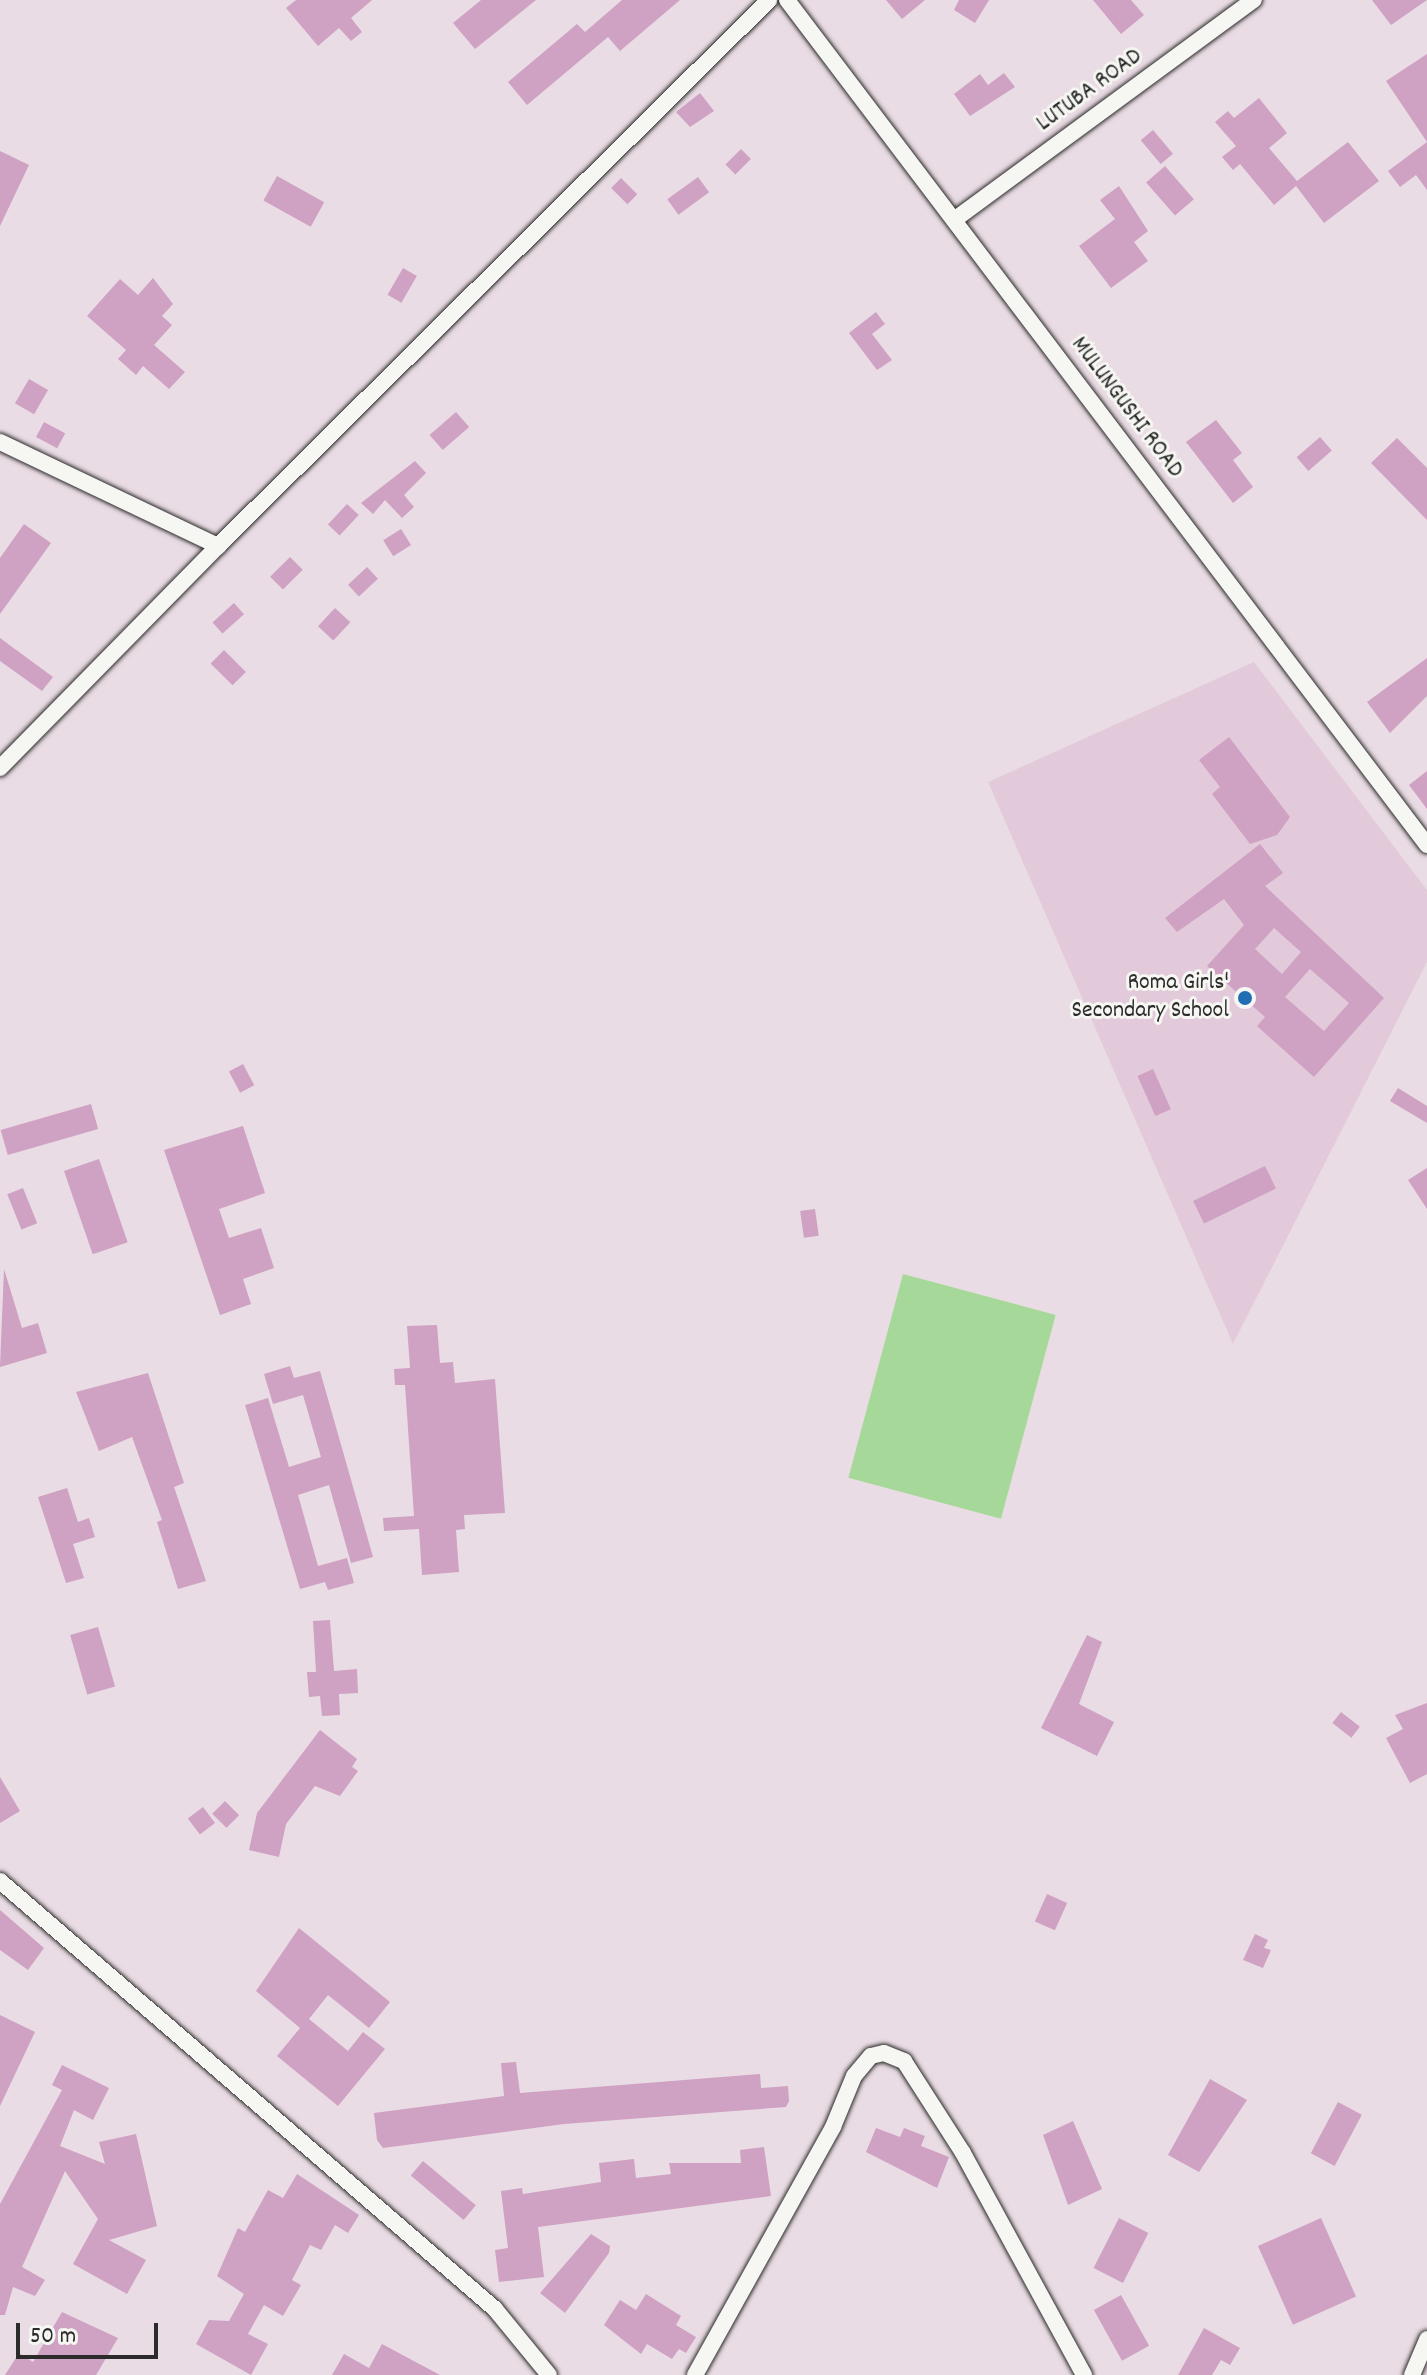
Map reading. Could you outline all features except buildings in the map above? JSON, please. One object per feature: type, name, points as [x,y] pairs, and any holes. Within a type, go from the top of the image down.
[{"type":"street","points":[[0,768],[218,546],[769,0]]},
{"type":"street","name":"MULUNGUSHI ROAD","points":[[787,0],[1427,845]]},
{"type":"street","name":"LUTUBA ROAD","points":[[954,220],[1254,0]]},
{"type":"street","points":[[0,442],[218,546]]},
{"type":"street","points":[[0,1881],[495,2309],[549,2375]]},
{"type":"street","points":[[695,2375],[833,2127],[854,2076],[871,2056],[884,2053],[904,2061],[963,2153],[1084,2375]]},
{"type":"street","points":[[1412,2375],[1427,2339]]},
{"type":"shaded area","name":"Roma Girls' Secondary School","points":[[1254,662],[1427,890],[1427,962],[1233,1344],[988,782]]},
{"type":"green space","points":[[903,1274],[1056,1315],[1001,1519],[848,1478]]},
{"type":"place","name":"Roma Girls' Secondary School","points":[[1245,998]]}]
